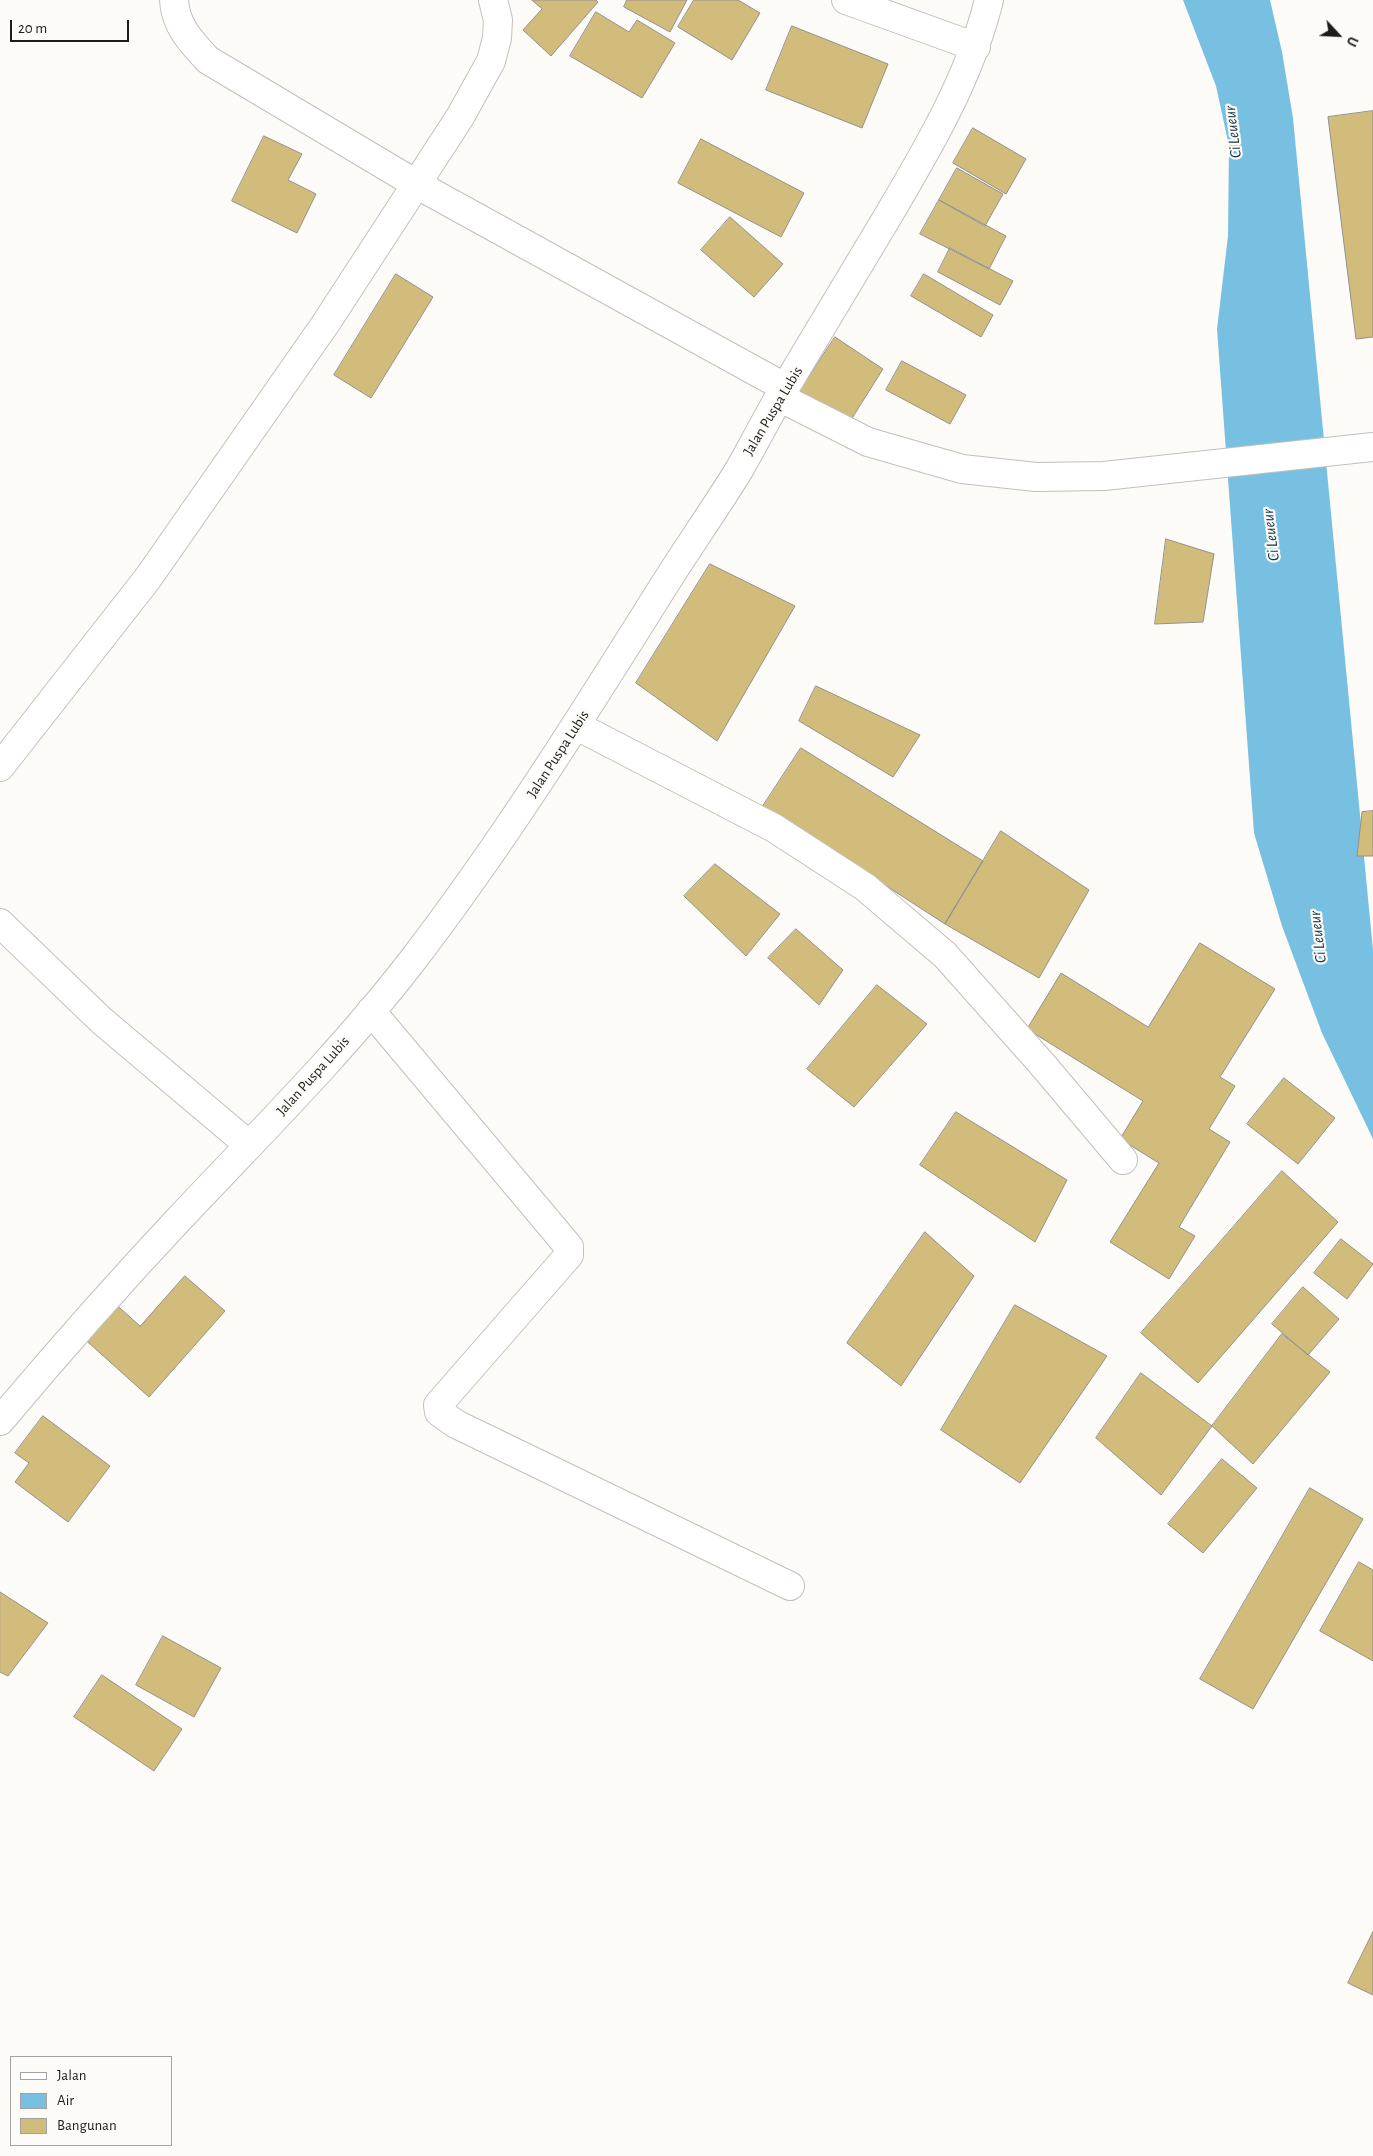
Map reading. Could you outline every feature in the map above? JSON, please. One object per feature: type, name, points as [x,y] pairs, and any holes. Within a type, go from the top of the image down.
[{"type":"street","points":[[174,0],[175,14],[189,40],[208,60],[416,184],[868,442],[962,469],[1036,477],[1094,476],[1373,447]]},
{"type":"street","points":[[0,767],[148,578],[326,323],[460,117],[491,61],[497,38],[498,20],[493,0]]},
{"type":"street","points":[[846,0],[976,46]]},
{"type":"street","name":"Jalan Puspa Lubis","points":[[0,1421],[51,1360],[177,1222],[298,1094],[371,1011],[408,966],[464,891],[530,798],[737,472],[918,165],[952,103],[976,46],[989,0]]},
{"type":"street","points":[[577,726],[774,828],[865,888],[945,955],[1042,1064],[1123,1160]]},
{"type":"street","points":[[0,923],[102,1021],[250,1145]]},
{"type":"street","points":[[371,1011],[569,1247],[569,1255],[438,1405],[439,1412],[456,1424],[790,1586]]},
{"type":"water","name":"Ci Leueur","points":[[1183,0],[1270,0],[1282,52],[1293,118],[1373,950],[1373,1139],[1322,1033],[1282,926],[1254,833],[1217,329],[1228,236],[1229,146],[1216,86]]},
{"type":"building","points":[[532,0],[596,0],[598,2],[551,56],[523,30],[542,9]]},
{"type":"building","points":[[627,0],[687,0],[670,32],[624,7]]},
{"type":"building","points":[[694,0],[738,0],[760,13],[732,60],[678,27]]},
{"type":"building","points":[[596,12],[629,32],[637,20],[675,43],[642,98],[570,56]]},
{"type":"building","points":[[792,26],[888,64],[862,128],[766,90]]},
{"type":"building","points":[[1373,111],[1373,337],[1356,339],[1328,117]]},
{"type":"building","points":[[973,128],[1026,159],[1006,194],[953,163]]},
{"type":"building","points":[[264,136],[302,154],[288,180],[316,194],[297,233],[232,201]]},
{"type":"building","points":[[701,139],[804,193],[781,237],[678,183]]},
{"type":"building","points":[[957,168],[1003,194],[985,226],[939,200]]},
{"type":"building","points":[[939,200],[1006,236],[989,269],[920,234]]},
{"type":"building","points":[[730,217],[783,264],[754,297],[701,250]]},
{"type":"building","points":[[950,248],[1013,281],[1000,305],[938,272]]},
{"type":"building","points":[[396,274],[433,297],[371,398],[334,375]]},
{"type":"building","points":[[924,274],[993,315],[981,337],[911,296]]},
{"type":"building","points":[[835,337],[883,369],[849,423],[800,391]]},
{"type":"building","points":[[902,361],[966,395],[950,424],[886,390]]},
{"type":"building","points":[[1166,539],[1214,554],[1203,622],[1155,624]]},
{"type":"building","points":[[710,564],[795,606],[717,741],[636,683]]},
{"type":"building","points":[[816,686],[920,735],[893,777],[799,721]]},
{"type":"building","points":[[801,748],[983,861],[945,924],[763,806]]},
{"type":"building","points":[[1373,811],[1373,856],[1357,856],[1362,812]]},
{"type":"building","points":[[1001,831],[1089,890],[1039,978],[945,924]]},
{"type":"building","points":[[715,864],[780,914],[746,956],[684,896]]},
{"type":"building","points":[[796,929],[843,970],[819,1005],[768,958]]},
{"type":"building","points":[[1200,943],[1275,989],[1220,1077],[1235,1086],[1209,1129],[1230,1142],[1179,1227],[1195,1236],[1169,1279],[1110,1242],[1159,1163],[1120,1139],[1143,1101],[1027,1029],[1061,973],[1148,1027]]},
{"type":"building","points":[[877,985],[927,1024],[854,1107],[807,1069]]},
{"type":"building","points":[[1284,1078],[1335,1118],[1298,1164],[1247,1124]]},
{"type":"building","points":[[956,1112],[1067,1180],[1035,1242],[920,1165]]},
{"type":"building","points":[[1282,1171],[1338,1222],[1198,1383],[1141,1333]]},
{"type":"building","points":[[925,1232],[974,1276],[901,1386],[847,1343]]},
{"type":"building","points":[[1341,1239],[1373,1264],[1347,1299],[1314,1273]]},
{"type":"building","points":[[185,1276],[225,1311],[149,1397],[80,1335],[111,1300],[140,1326]]},
{"type":"building","points":[[1303,1287],[1339,1319],[1308,1355],[1272,1324]]},
{"type":"building","points":[[1015,1305],[1107,1356],[1020,1483],[941,1430]]},
{"type":"building","points":[[1282,1334],[1330,1372],[1253,1464],[1212,1426]]},
{"type":"building","points":[[1141,1373],[1212,1426],[1161,1495],[1096,1438]]},
{"type":"building","points":[[43,1416],[110,1466],[68,1522],[15,1482],[29,1463],[15,1453]]},
{"type":"building","points":[[1222,1459],[1257,1488],[1203,1553],[1168,1524]]},
{"type":"building","points":[[1310,1488],[1363,1519],[1253,1709],[1200,1679]]},
{"type":"building","points":[[1359,1562],[1373,1570],[1373,1661],[1320,1631]]},
{"type":"building","points":[[0,1592],[48,1623],[8,1676],[0,1672]]},
{"type":"building","points":[[163,1636],[221,1668],[194,1717],[136,1685]]},
{"type":"building","points":[[102,1675],[182,1729],[154,1771],[74,1717]]},
{"type":"building","points":[[1373,1932],[1373,1995],[1348,1983]]}]
